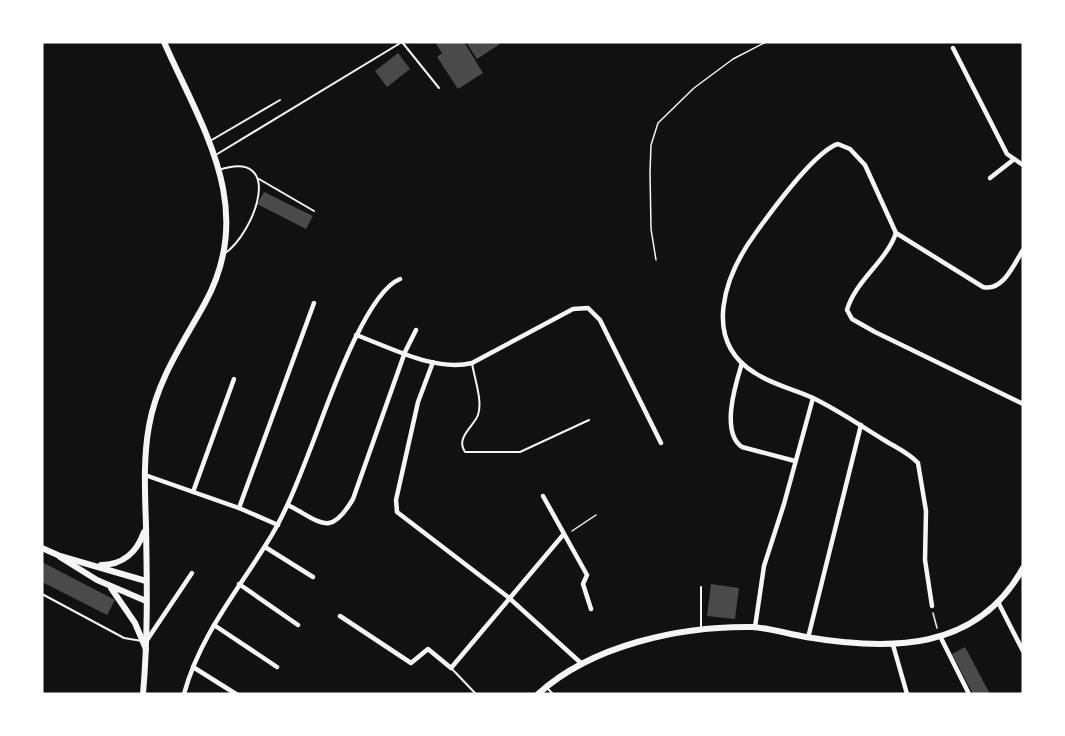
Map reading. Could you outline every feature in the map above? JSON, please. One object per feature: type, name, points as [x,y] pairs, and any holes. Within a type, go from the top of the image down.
[{"type":"main road","points":[[143,694],[147,653],[145,641],[145,475],[148,428],[157,395],[169,366],[213,288],[224,254],[228,209],[214,156],[164,42]]},
{"type":"main road","points":[[89,563],[108,565],[124,560],[137,546],[146,528]]},
{"type":"main road","points":[[42,548],[60,556],[108,586],[146,601]]},
{"type":"main road","points":[[60,556],[146,581]]},
{"type":"main road","points":[[538,694],[582,664],[624,648],[701,630],[755,627],[808,638],[893,645],[941,638],[980,617],[998,602],[1023,569]]},
{"type":"main road","points":[[108,586],[128,611],[145,641]]},
{"type":"street","points":[[952,48],[973,92],[1013,160],[1023,165]]},
{"type":"street","points":[[932,606],[925,560],[926,511],[918,463],[861,425],[813,398],[780,386],[742,363],[726,340],[722,315],[728,279],[756,232],[824,151],[838,144],[858,156],[871,175],[896,233],[983,287],[992,289],[1000,284],[1023,250]]},
{"type":"street","points":[[990,178],[1013,160]]},
{"type":"street","points":[[896,233],[886,254],[854,296],[848,310],[850,316],[875,332],[1023,404]]},
{"type":"street","points":[[184,694],[193,667],[214,625],[265,547],[288,505],[356,335],[388,286],[400,279]]},
{"type":"street","points":[[239,508],[314,303]]},
{"type":"street","points":[[356,335],[443,366],[472,363],[573,309],[593,310],[661,443]]},
{"type":"street","points":[[288,505],[324,523],[333,524],[343,517],[353,500],[405,352],[416,330]]},
{"type":"street","points":[[433,362],[418,402],[396,500],[398,512],[508,597],[582,664]]},
{"type":"street","points":[[742,363],[732,399],[731,423],[736,442],[742,447],[795,461]]},
{"type":"street","points":[[193,492],[234,379]]},
{"type":"street","points":[[755,627],[764,566],[813,398]]},
{"type":"street","points":[[808,638],[861,425]]},
{"type":"street","points":[[145,475],[239,508],[278,525]]},
{"type":"street","points":[[543,496],[587,575],[583,584],[591,609]]},
{"type":"street","points":[[340,616],[411,663],[428,649],[451,668],[508,597],[563,535]]},
{"type":"street","points":[[265,547],[313,577]]},
{"type":"street","points":[[145,641],[192,573]]},
{"type":"street","points":[[239,584],[298,625]]},
{"type":"street","points":[[998,602],[1023,651]]},
{"type":"street","points":[[214,625],[277,667]]},
{"type":"street","points":[[941,638],[969,694]]},
{"type":"street","points":[[893,645],[907,694]]},
{"type":"street","points":[[193,667],[236,694]]},
{"type":"lane","points":[[214,156],[402,42],[439,88]]},
{"type":"lane","points":[[208,142],[280,100]]},
{"type":"lane","points":[[219,170],[239,165],[251,170],[259,179],[314,211]]},
{"type":"lane","points":[[224,254],[240,240],[249,225],[258,198],[259,179]]},
{"type":"lane","points":[[472,363],[479,410],[475,420],[465,431],[462,446],[465,452],[520,453],[589,420]]},
{"type":"lane","points":[[700,587],[701,630]]},
{"type":"lane","points":[[42,594],[124,638],[145,641]]},
{"type":"lane","points":[[451,668],[476,694]]},
{"type":"lane","points":[[546,687],[552,694]]},
{"type":"path","points":[[656,260],[651,229],[650,172],[651,145],[658,123],[694,88],[733,59],[766,42]]},
{"type":"path","points":[[563,535],[596,515]]},
{"type":"path","points":[[932,606],[941,638]]},
{"type":"building","points":[[435,42],[464,42],[483,73],[458,89],[437,57],[442,53]]},
{"type":"building","points":[[466,42],[498,42],[500,44],[477,59]]},
{"type":"building","points":[[398,53],[410,69],[387,87],[375,71]]},
{"type":"building","points":[[264,192],[313,216],[306,229],[257,204]]},
{"type":"building","points":[[42,562],[115,600],[107,615],[42,582]]},
{"type":"building","points":[[711,584],[739,588],[735,619],[707,616]]},
{"type":"building","points":[[965,647],[990,694],[973,694],[952,654]]}]
